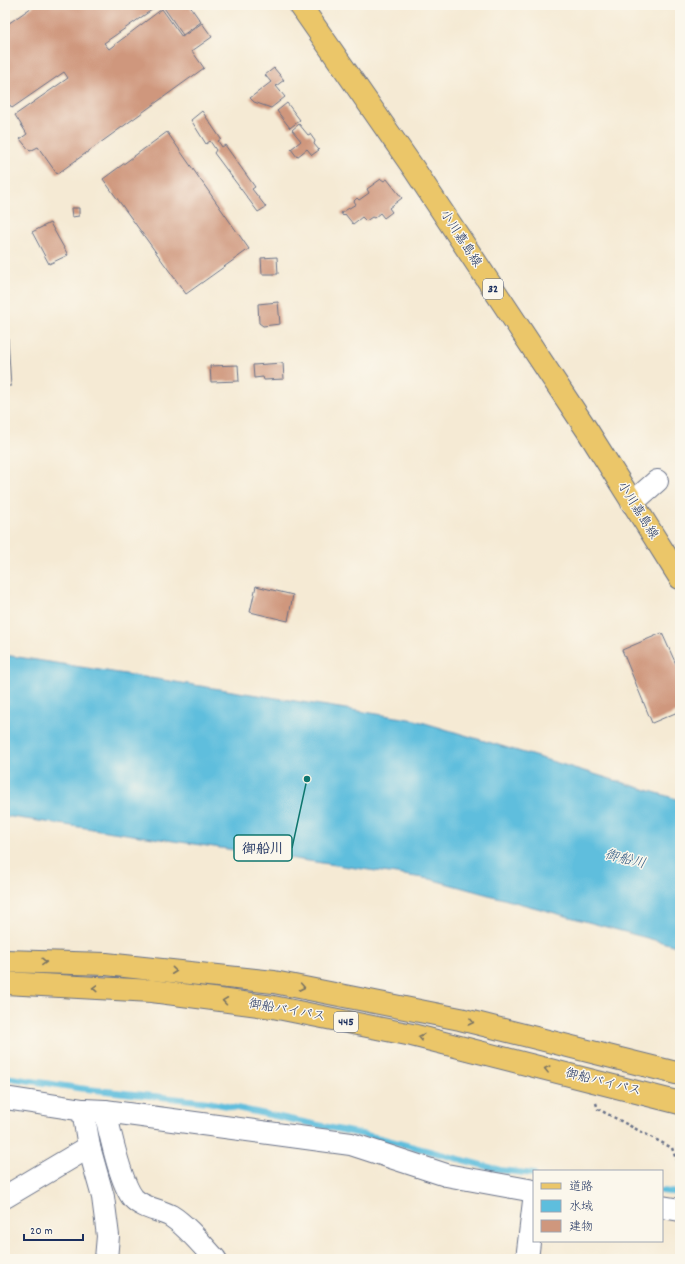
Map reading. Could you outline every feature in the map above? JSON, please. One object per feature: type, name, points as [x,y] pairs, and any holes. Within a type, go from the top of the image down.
[{"type":"main road","name":"小川嘉島線","points":[[300,5],[414,169],[587,430],[680,578]]},
{"type":"main road","name":"御船バイパス","points":[[5,961],[106,964],[274,982],[460,1019],[680,1074]]},
{"type":"main road","name":"御船バイパス","points":[[5,983],[152,991],[273,1007],[412,1035],[680,1103]]},
{"type":"street","points":[[632,503],[657,481]]},
{"type":"street","points":[[5,1098],[83,1110],[105,1111],[351,1144],[446,1175],[533,1191]]},
{"type":"street","points":[[83,1110],[89,1147],[103,1197],[108,1236],[106,1259]]},
{"type":"street","points":[[105,1111],[126,1188],[134,1199],[172,1217],[215,1259]]},
{"type":"street","points":[[5,1197],[89,1147]]},
{"type":"street","points":[[663,1207],[680,1210]]},
{"type":"street","points":[[527,1259],[533,1209]]},
{"type":"path","points":[[595,1097],[598,1109],[672,1148],[680,1170]]},
{"type":"water","points":[[5,655],[415,720],[680,800],[680,947],[430,879],[5,816]]},
{"type":"building","points":[[35,5],[159,5],[104,43],[109,49],[162,9],[182,37],[202,23],[212,37],[192,51],[204,68],[57,174],[38,147],[30,151],[20,139],[27,134],[15,115],[68,78],[64,72],[12,108],[5,98],[5,26]]},
{"type":"building","points":[[162,5],[189,5],[201,22],[183,35]]},
{"type":"building","points":[[274,68],[284,80],[276,86],[285,97],[271,108],[254,102],[250,98],[271,82],[265,75]]},
{"type":"building","points":[[287,103],[300,120],[290,128],[277,111]]},
{"type":"building","points":[[202,111],[221,139],[218,141],[222,147],[225,145],[255,187],[252,189],[266,207],[258,212],[214,153],[216,150],[210,141],[206,144],[191,120]]},
{"type":"building","points":[[299,124],[308,135],[310,134],[315,141],[314,144],[319,150],[312,155],[307,149],[297,157],[291,149],[301,141],[292,130]]},
{"type":"building","points":[[167,132],[249,249],[186,294],[103,179]]},
{"type":"building","points":[[381,179],[384,181],[387,179],[402,198],[389,208],[392,212],[384,218],[380,213],[374,218],[372,217],[366,221],[362,217],[353,224],[345,214],[343,216],[341,213],[356,204],[354,201],[357,198],[359,200],[369,193],[367,189]]},
{"type":"building","points":[[71,208],[79,208],[79,216],[72,217]]},
{"type":"building","points":[[50,223],[68,255],[49,264],[32,232]]},
{"type":"building","points":[[277,257],[278,274],[262,274],[261,258]]},
{"type":"building","points":[[278,302],[280,324],[263,326],[259,323],[258,304]]},
{"type":"building","points":[[6,305],[11,386],[5,386]]},
{"type":"building","points":[[283,363],[284,379],[264,380],[263,377],[254,378],[253,365]]},
{"type":"building","points":[[238,365],[239,381],[211,382],[210,366]]},
{"type":"building","points":[[256,586],[293,595],[288,621],[250,612]]},
{"type":"building","points":[[662,633],[680,673],[680,711],[652,723],[622,650]]},
{"type":"waterway","points":[[5,1077],[78,1088],[208,1102],[380,1138],[500,1170],[533,1174]]},
{"type":"waterway","points":[[663,1191],[680,1193]]},
{"type":"place","name":"御船川","points":[[307,779]]}]
